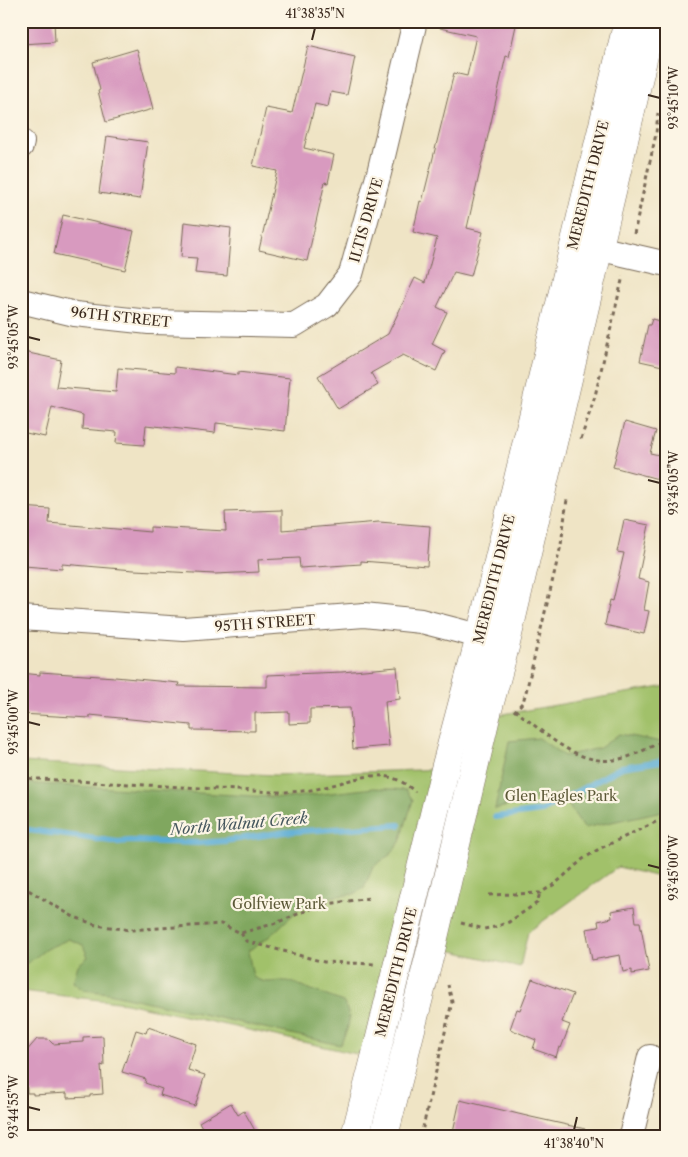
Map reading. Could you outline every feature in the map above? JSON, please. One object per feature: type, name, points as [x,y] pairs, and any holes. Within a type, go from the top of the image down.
[{"type":"main road","name":"MEREDITH DRIVE","points":[[384,1136],[432,946],[486,717],[506,643],[586,246],[628,21]]},
{"type":"main road","name":"MEREDITH DRIVE","points":[[355,1136],[443,777],[480,638],[586,246],[652,21]]},
{"type":"street","name":"ILTIS DRIVE","points":[[223,322],[294,325],[327,305],[351,274],[379,173],[415,21]]},
{"type":"street","points":[[586,246],[667,264]]},
{"type":"street","name":"96TH STREET","points":[[21,301],[75,314],[148,322],[223,322]]},
{"type":"street","name":"95TH STREET","points":[[21,618],[184,629],[364,615],[421,621],[452,628],[480,638],[506,643]]},
{"type":"street","points":[[632,1136],[650,1057]]},
{"type":"path","points":[[579,446],[595,396],[632,240],[636,232],[640,204],[656,134],[658,112]]},
{"type":"path","points":[[568,491],[561,544],[526,692],[516,710],[566,748],[579,756],[595,761],[613,761],[627,758],[667,739]]},
{"type":"path","points":[[21,778],[301,792],[371,775],[393,778],[406,784],[419,796]]},
{"type":"path","points":[[489,895],[540,893],[555,884],[583,859],[599,849],[660,820],[667,819]]},
{"type":"path","points":[[21,888],[30,891],[72,916],[96,925],[130,930],[221,924],[241,934],[246,941],[324,962],[380,964]]},
{"type":"path","points":[[457,922],[484,929],[509,922],[537,903],[540,893]]},
{"type":"path","points":[[241,934],[273,924],[320,905],[370,898]]},
{"type":"green space","name":"Glen Eagles Park","points":[[667,686],[667,879],[618,867],[528,932],[520,967],[432,946],[486,717]]},
{"type":"green space","points":[[619,734],[667,743],[667,810],[584,828],[560,793],[495,809],[509,741],[539,738],[564,756],[600,748]]},
{"type":"green space","name":"Golfview Park","points":[[21,762],[275,775],[445,769],[375,1058],[126,1003],[21,991]]},
{"type":"green space","name":"Golfview Park","points":[[21,783],[288,798],[374,788],[406,790],[413,800],[400,842],[391,854],[373,867],[364,888],[354,894],[321,898],[301,907],[270,936],[248,951],[253,977],[269,982],[291,982],[343,1002],[348,1014],[349,1024],[340,1045],[109,993],[83,990],[73,982],[78,965],[88,957],[83,945],[69,939],[46,949],[28,963],[21,962]]},
{"type":"building","points":[[21,21],[54,21],[55,42],[21,44]]},
{"type":"building","points":[[441,21],[517,21],[509,57],[506,56],[467,228],[483,232],[471,276],[454,272],[437,307],[447,312],[432,344],[445,351],[436,371],[403,355],[371,373],[378,385],[338,409],[318,376],[388,334],[415,278],[425,283],[437,238],[413,232],[454,73],[467,76],[476,36],[440,28]]},
{"type":"building","points":[[308,46],[355,57],[347,95],[331,92],[328,107],[315,104],[304,148],[334,155],[328,183],[325,182],[307,261],[259,250],[277,171],[253,166],[266,108],[292,113]]},
{"type":"building","points":[[137,49],[153,109],[106,122],[93,62]]},
{"type":"building","points":[[107,136],[148,142],[140,199],[99,193]]},
{"type":"building","points":[[63,215],[134,231],[125,270],[54,254]]},
{"type":"building","points":[[184,222],[231,228],[227,276],[195,273],[197,258],[181,257]]},
{"type":"building","points":[[652,319],[667,323],[667,367],[640,361],[648,325],[650,325]]},
{"type":"building","points":[[24,352],[61,360],[56,387],[116,392],[118,368],[175,373],[175,367],[238,375],[238,372],[290,378],[285,431],[216,423],[215,433],[146,425],[144,445],[116,443],[117,432],[82,429],[83,415],[52,407],[45,437],[21,432],[21,364]]},
{"type":"building","points":[[625,422],[656,431],[650,453],[664,456],[658,479],[613,467]]},
{"type":"building","points":[[21,507],[50,509],[49,523],[150,532],[150,527],[226,531],[225,512],[282,510],[282,530],[379,522],[430,526],[427,566],[361,561],[361,564],[300,568],[299,558],[258,560],[259,572],[215,574],[62,564],[62,569],[24,566],[25,549],[21,549]]},
{"type":"building","points":[[624,520],[649,525],[638,579],[649,582],[644,610],[649,611],[644,634],[605,625],[610,600],[613,601],[624,553],[617,552]]},
{"type":"building","points":[[397,667],[400,699],[385,701],[389,746],[353,749],[350,708],[310,709],[310,723],[289,724],[289,712],[255,713],[255,731],[191,730],[191,725],[90,715],[90,718],[21,714],[21,673],[40,675],[40,672],[115,677],[179,683],[178,686],[267,687],[267,675],[342,672]]},
{"type":"building","points":[[634,907],[636,922],[640,922],[649,971],[632,974],[632,970],[623,972],[620,955],[592,960],[586,929],[599,927],[598,921],[612,918],[611,911]]},
{"type":"building","points":[[532,979],[573,994],[562,1022],[570,1025],[556,1057],[533,1049],[536,1040],[510,1029],[517,1009],[520,1010]]},
{"type":"building","points":[[148,1027],[196,1044],[188,1070],[205,1075],[195,1106],[160,1095],[162,1089],[145,1083],[146,1079],[122,1072],[136,1030],[146,1033]]},
{"type":"building","points":[[103,1036],[104,1066],[101,1065],[103,1094],[90,1095],[90,1097],[67,1098],[67,1093],[33,1095],[33,1093],[27,1093],[25,1053],[37,1039],[48,1039],[53,1044],[83,1042],[83,1037]]},
{"type":"building","points":[[460,1100],[585,1129],[584,1136],[452,1136]]},
{"type":"building","points":[[231,1103],[238,1115],[244,1111],[258,1136],[207,1136],[199,1122]]},
{"type":"waterway","name":"North Walnut Creek","points":[[495,817],[542,811],[622,767],[667,759]]},
{"type":"waterway","name":"North Walnut Creek","points":[[21,829],[118,842],[199,843],[285,832],[399,825]]}]
